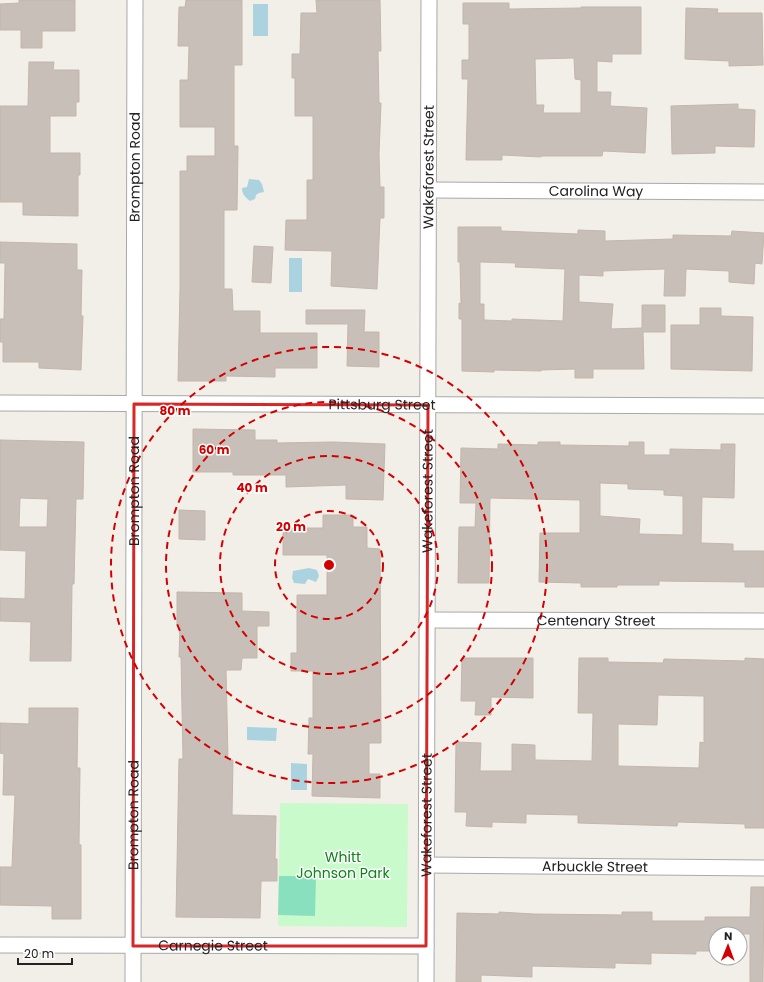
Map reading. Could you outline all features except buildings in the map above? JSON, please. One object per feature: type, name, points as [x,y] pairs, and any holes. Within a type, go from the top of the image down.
[{"type":"street","name":"Brompton Road","points":[[133,982],[135,0]]},
{"type":"street","name":"Wakeforest Street","points":[[426,982],[429,0]]},
{"type":"street","name":"Carolina Way","points":[[428,190],[764,192]]},
{"type":"street","name":"Pittsburg Street","points":[[0,403],[764,406]]},
{"type":"street","name":"Centenary Street","points":[[427,620],[764,621]]},
{"type":"street","name":"Arbuckle Street","points":[[426,865],[764,868]]},
{"type":"street","name":"Carnegie Street","points":[[0,945],[426,946]]},
{"type":"highlighted area","points":[[134,404],[428,405],[426,946],[133,946]]},
{"type":"green space","name":"Whitt Johnson Park","points":[[280,803],[408,804],[407,927],[278,926]]},
{"type":"green space","points":[[279,876],[316,876],[315,916],[278,915]]},
{"type":"water","points":[[253,4],[268,4],[268,36],[253,36]]},
{"type":"water","points":[[249,179],[259,180],[262,184],[264,192],[259,193],[256,195],[255,199],[250,201],[244,195],[242,188],[247,187]]},
{"type":"water","points":[[289,258],[302,258],[302,292],[289,292]]},
{"type":"water","points":[[309,568],[317,570],[319,576],[316,582],[308,579],[305,584],[294,583],[292,578],[293,571]]},
{"type":"water","points":[[247,727],[277,728],[276,741],[247,740]]},
{"type":"water","points":[[291,763],[307,764],[307,790],[291,790]]}]
